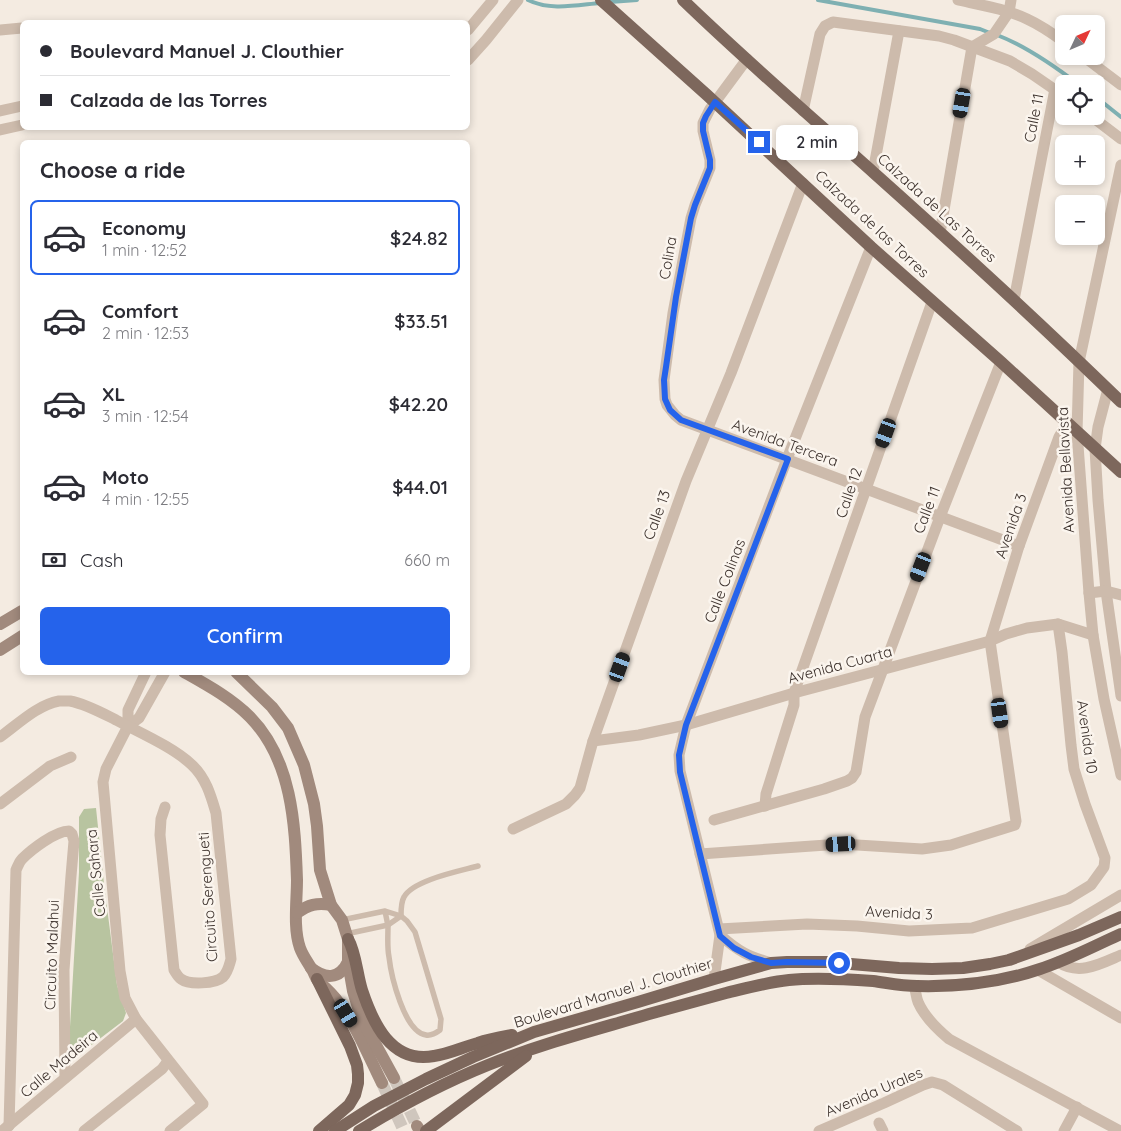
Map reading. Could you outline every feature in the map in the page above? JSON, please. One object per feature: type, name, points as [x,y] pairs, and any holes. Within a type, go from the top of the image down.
[{"type":"main road","name":"Calzada de las Torres","points":[[601,0],[1121,472]]},
{"type":"main road","name":"Calzada de Las Torres","points":[[688,4],[804,112],[874,172],[1014,300],[1121,402]]},
{"type":"main road","name":"Boulevard Manuel J. Clouthier","points":[[335,1131],[374,1106],[426,1079],[534,1032],[771,963],[820,962],[899,968],[963,968],[1009,960],[1080,935],[1121,917]]},
{"type":"main road","name":"Boulevard Manuel J. Clouthier","points":[[359,1131],[417,1098],[489,1065],[535,1049],[757,985],[792,979],[873,981],[914,986],[967,984],[1038,970],[1121,934]]},
{"type":"main road","points":[[347,937],[352,945],[361,987],[377,1026],[387,1041],[401,1052],[418,1057],[432,1057],[480,1042],[518,1033],[534,1032]]},
{"type":"main road","points":[[314,974],[350,1046],[357,1065],[358,1074],[355,1095],[349,1105],[318,1131]]},
{"type":"main road","points":[[421,1129],[535,1049]]},
{"type":"street","points":[[470,28],[493,0]]},
{"type":"street","points":[[470,58],[518,0]]},
{"type":"street","points":[[958,0],[1026,18],[1055,36]]},
{"type":"street","points":[[940,233],[972,47],[994,34],[1008,12],[1011,0]]},
{"type":"street","points":[[804,112],[820,34],[825,26],[832,22],[939,36],[954,40],[1010,61],[1055,90]]},
{"type":"street","points":[[0,30],[20,28]]},
{"type":"street","points":[[874,172],[898,31]]},
{"type":"street","name":"Colina","points":[[681,420],[670,410],[665,399],[664,380],[676,297],[691,218],[710,168],[703,123],[715,102],[747,59]]},
{"type":"street","points":[[1095,65],[1121,85]]},
{"type":"street","points":[[0,111],[20,106]]},
{"type":"street","name":"Calle 11","points":[[1014,300],[1055,116]]},
{"type":"street","points":[[0,130],[20,125]]},
{"type":"street","points":[[1103,125],[1121,139]]},
{"type":"street","name":"Avenida Bellavista","points":[[1121,165],[1078,362],[1077,432],[1093,635],[1104,699],[1121,776]]},
{"type":"street","name":"Calle 13","points":[[514,829],[566,804],[580,788],[593,741],[686,481],[731,373],[803,183]]},
{"type":"street","name":"Calle Colinas","points":[[714,979],[719,932],[680,772],[679,755],[686,725],[872,247]]},
{"type":"street","name":"Calle 12","points":[[765,806],[766,794],[794,705],[794,693],[932,302]]},
{"type":"street","name":"Calle 11","points":[[765,806],[847,781],[856,772],[865,717],[940,517],[1001,362]]},
{"type":"street","name":"Avenida Bellavista","points":[[1108,390],[1098,427],[1095,448],[1106,590],[1121,696]]},
{"type":"street","name":"Avenida Tercera","points":[[681,420],[1019,546]]},
{"type":"street","name":"Avenida 3","points":[[990,641],[1019,546],[1059,437],[1067,423]]},
{"type":"street","points":[[1089,593],[1106,590],[1121,595]]},
{"type":"street","points":[[0,624],[20,612]]},
{"type":"street","name":"Avenida Cuarta","points":[[593,741],[639,735],[686,725],[794,693],[990,641],[1027,628],[1058,624],[1093,635]]},
{"type":"street","name":"Avenida 10","points":[[1058,624],[1074,769],[1105,858],[1104,867],[1097,878]]},
{"type":"street","points":[[0,650],[20,637]]},
{"type":"street","points":[[700,854],[841,844],[922,849],[951,846],[1015,826],[1016,821],[990,641]]},
{"type":"street","points":[[128,726],[128,710],[145,675]]},
{"type":"street","points":[[128,726],[139,718],[162,675]]},
{"type":"street","points":[[189,675],[234,703],[250,717],[276,753],[287,784],[293,818],[299,946],[314,974],[332,993],[351,1021],[382,1083]]},
{"type":"street","points":[[239,675],[272,707],[288,728],[304,765],[314,804],[320,870],[331,906],[342,920],[347,937],[348,962],[353,991],[366,1027],[394,1078]]},
{"type":"street","points":[[137,692],[142,697],[150,699]]},
{"type":"street","name":"Circuito Serengueti","points":[[0,737],[48,704],[70,701],[82,704],[128,726],[165,746],[193,766],[203,778],[211,793],[216,813],[231,959],[228,970],[222,978],[214,982],[187,982],[182,980],[174,970],[160,835],[161,820],[165,807]]},
{"type":"street","name":"Calle Sahara","points":[[128,726],[106,769],[103,782],[120,971],[125,998],[136,1019],[203,1104],[170,1131]]},
{"type":"street","points":[[0,804],[50,766],[71,757]]},
{"type":"street","points":[[714,820],[765,806]]},
{"type":"street","name":"Circuito Malahui","points":[[5,1128],[16,870],[20,861],[33,848],[64,831],[68,831],[72,834],[74,841],[64,970],[65,1078]]},
{"type":"street","name":"Avenida 3","points":[[719,932],[807,924],[909,931],[972,928],[1068,899],[1091,885],[1097,878]]},
{"type":"street","points":[[1016,957],[1121,895]]},
{"type":"street","points":[[297,913],[305,907],[314,904],[331,906]]},
{"type":"street","points":[[719,932],[734,948],[751,957],[771,963]]},
{"type":"street","points":[[1058,962],[1066,968],[1081,969],[1097,965],[1121,955]]},
{"type":"street","points":[[314,974],[333,976],[345,968],[348,962]]},
{"type":"street","points":[[1038,970],[1121,1018]]},
{"type":"street","points":[[914,986],[918,1002],[934,1026],[949,1038],[1120,1131]]},
{"type":"street","name":"Calle Madeira","points":[[5,1128],[136,1019]]},
{"type":"street","points":[[84,1131],[162,1069],[168,1061]]},
{"type":"street","name":"Avenida Urales","points":[[819,1131],[932,1082],[943,1085],[1017,1131]]},
{"type":"street","points":[[1064,1131],[1077,1108]]},
{"type":"lane","points":[[347,937],[388,925],[401,916],[403,899],[409,890],[425,882],[478,866]]},
{"type":"lane","points":[[342,920],[385,911],[401,916],[412,926],[441,1019],[440,1030],[432,1034],[427,1035],[416,1030],[408,1018],[397,992],[388,955],[388,925],[385,911]]},
{"type":"green space","points":[[96,808],[117,985],[126,1013],[123,1021],[85,1050],[75,1052],[69,1044],[79,872],[79,817],[84,809]]},
{"type":"waterway","points":[[528,0],[554,6],[600,3]]},
{"type":"waterway","points":[[610,2],[637,0]]},
{"type":"waterway","points":[[818,0],[980,29],[990,33]]},
{"type":"waterway","points":[[997,35],[1039,56],[1066,75]]},
{"type":"waterway","points":[[1105,104],[1121,117]]},
{"type":"tunnel","points":[[394,1078],[417,1126]]},
{"type":"tunnel","points":[[382,1083],[404,1131]]},
{"type":"route","points":[[759,142],[715,102],[703,123],[710,168],[691,218],[673,314],[664,391],[667,405],[681,420],[788,459],[686,725],[679,755],[680,772],[720,936],[734,948],[751,957],[771,963],[839,963]]}]
